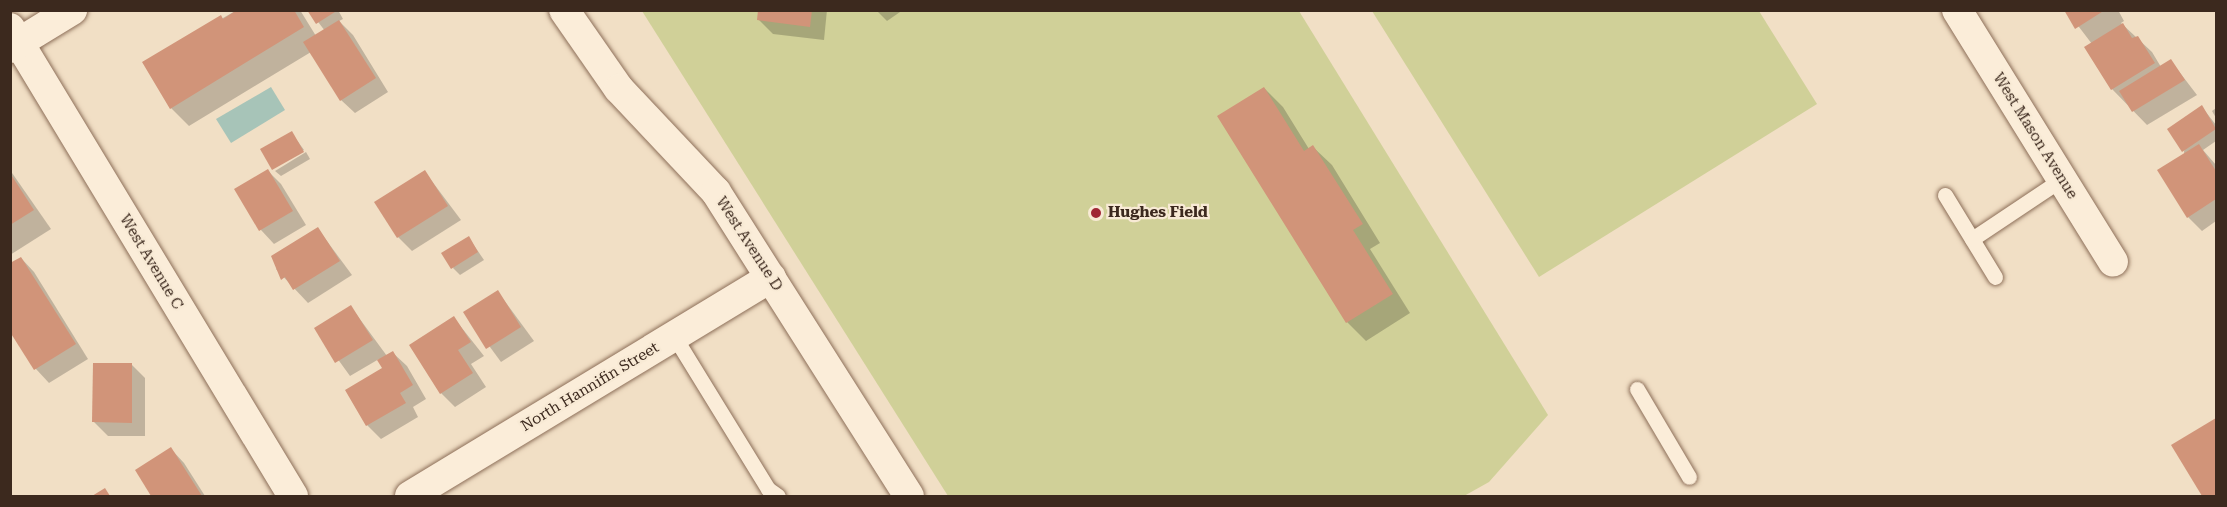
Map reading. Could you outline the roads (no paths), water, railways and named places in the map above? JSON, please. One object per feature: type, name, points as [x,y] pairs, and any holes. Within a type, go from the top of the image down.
[{"type":"street","points":[[13,39],[72,10]]},
{"type":"street","name":"West Avenue D","points":[[564,10],[618,89],[702,173],[771,277],[909,496]]},
{"type":"street","name":"West Mason Avenue","points":[[1957,10],[2113,262]]},
{"type":"street","name":"West Avenue C","points":[[13,39],[292,496]]},
{"type":"street","name":"North Hannifin Street","points":[[410,496],[771,277]]},
{"type":"lane","points":[[1971,239],[2062,179]]},
{"type":"lane","points":[[1946,195],[1995,277]]},
{"type":"lane","points":[[674,336],[768,489],[778,496]]},
{"type":"lane","points":[[1637,389],[1689,477]]},
{"type":"place","name":"Hughes Field","points":[[1096,213]]}]
